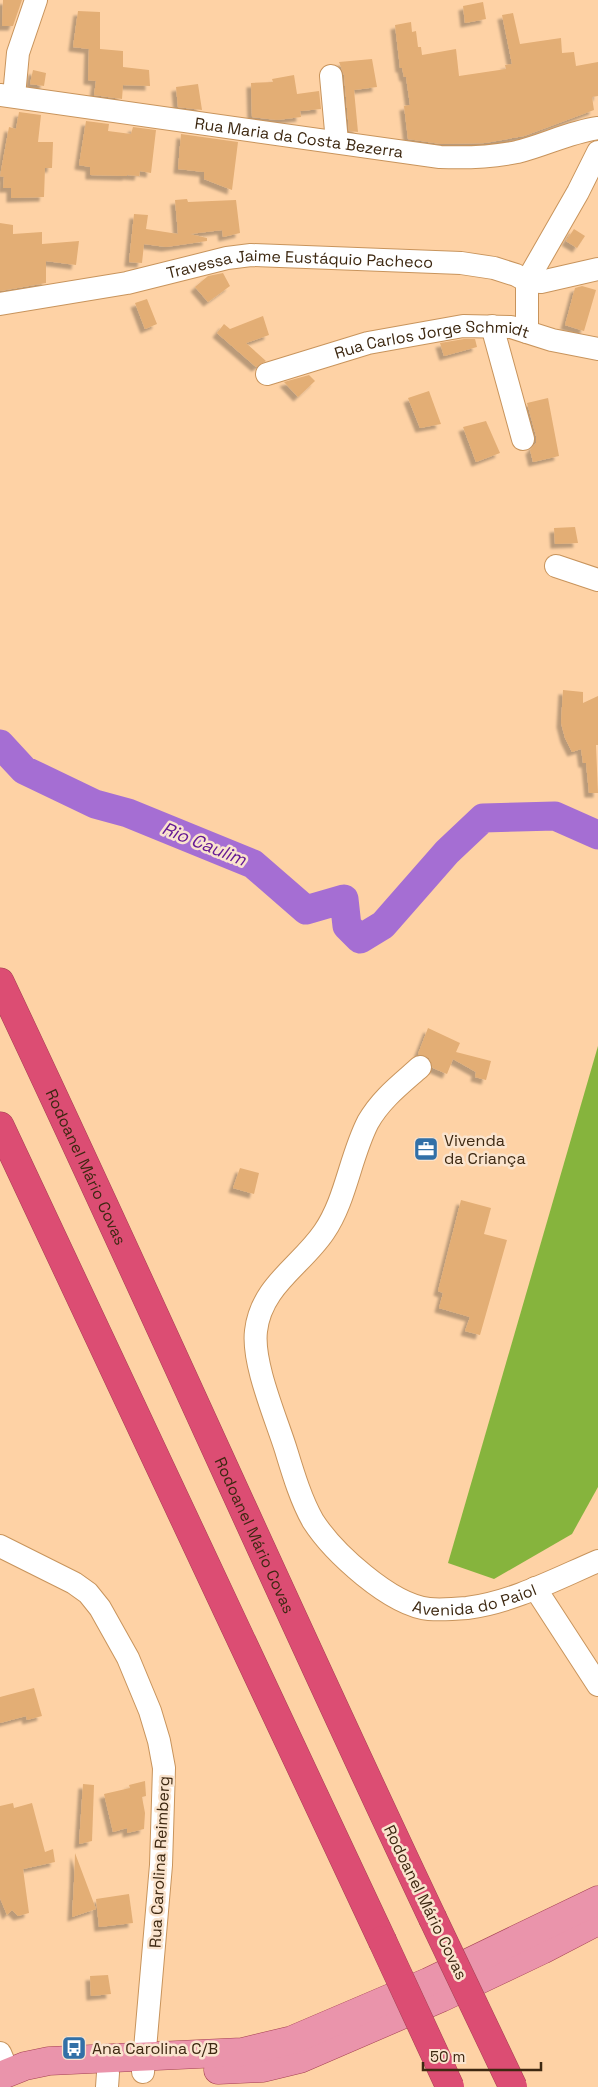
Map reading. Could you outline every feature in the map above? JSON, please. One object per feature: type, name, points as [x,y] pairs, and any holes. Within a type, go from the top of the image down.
[{"type":"highway","name":"Rodoanel Mário Covas","points":[[0,982],[107,1208],[332,1706],[513,2087]]},
{"type":"highway","points":[[0,1126],[450,2087]]},
{"type":"main road","points":[[7,2072],[42,2080],[108,2080],[144,2064],[242,2052],[292,2040],[428,1982],[598,1900]]},
{"type":"main road","points":[[7,2072],[49,2061],[263,2068],[300,2059],[441,1998],[598,1921]]},
{"type":"street","points":[[7,96],[18,53],[36,0]]},
{"type":"street","points":[[331,76],[337,142]]},
{"type":"street","name":"Rua Maria da Costa Bezerra","points":[[7,96],[135,116],[440,157],[468,158],[518,151],[580,131],[598,128]]},
{"type":"street","points":[[527,332],[528,281],[598,152]]},
{"type":"street","name":"Travessa Jaime Eustáquio Pacheco","points":[[0,304],[118,284],[227,258],[251,255],[461,263],[494,268],[528,281],[541,282],[598,269]]},
{"type":"street","name":"Rua Carlos Jorge Schmidt","points":[[267,374],[368,343],[463,326],[510,327],[598,349]]},
{"type":"street","points":[[492,326],[523,439]]},
{"type":"street","points":[[556,566],[598,580]]},
{"type":"street","name":"Avenida do Paiol","points":[[420,1067],[381,1102],[368,1123],[330,1223],[324,1233],[273,1288],[260,1310],[256,1333],[258,1360],[294,1474],[313,1520],[333,1548],[357,1569],[405,1602],[427,1609],[467,1608],[535,1588],[598,1561]]},
{"type":"street","name":"Rua Carolina Reimberg","points":[[0,1546],[57,1573],[88,1593],[112,1626],[128,1658],[150,1711],[164,1768],[161,1865],[144,2064]]},
{"type":"street","points":[[535,1588],[598,1684]]},
{"type":"green space","points":[[598,1046],[598,1487],[572,1534],[494,1579],[448,1563]]},
{"type":"building","points":[[3,0],[22,0],[13,26],[2,26]]},
{"type":"building","points":[[483,2],[486,19],[465,23],[463,6]]},
{"type":"building","points":[[78,11],[100,12],[100,49],[123,51],[123,67],[149,70],[150,86],[123,85],[122,99],[94,95],[96,81],[88,80],[89,49],[73,47]]},
{"type":"building","points":[[513,13],[520,44],[561,38],[562,53],[574,52],[576,66],[598,62],[598,96],[592,97],[594,110],[524,136],[485,143],[441,144],[408,139],[404,106],[410,105],[406,77],[404,77],[402,68],[400,68],[395,25],[411,22],[412,32],[416,31],[418,47],[421,47],[422,55],[456,49],[459,76],[506,69],[505,65],[512,64],[502,15]]},
{"type":"building","points":[[372,59],[377,87],[354,90],[358,132],[349,131],[344,75],[339,62]]},
{"type":"building","points":[[33,70],[46,73],[44,86],[30,84]]},
{"type":"building","points":[[294,75],[297,94],[319,91],[321,109],[300,111],[301,117],[277,120],[252,117],[251,83],[273,82],[272,79]]},
{"type":"building","points":[[198,84],[202,110],[178,107],[176,87]]},
{"type":"building","points":[[19,112],[41,115],[38,142],[53,142],[52,168],[45,168],[44,197],[11,198],[11,188],[3,188],[4,177],[0,176],[9,127],[16,129]]},
{"type":"building","points":[[86,121],[109,124],[108,131],[131,134],[133,127],[156,130],[151,173],[140,171],[139,176],[90,175],[90,167],[79,165]]},
{"type":"building","points":[[181,134],[238,142],[232,190],[204,179],[204,172],[178,169]]},
{"type":"building","points":[[187,199],[188,202],[236,200],[240,233],[223,237],[222,230],[190,234],[207,238],[207,241],[166,247],[144,244],[142,263],[129,262],[134,214],[148,215],[146,229],[178,234],[175,200]]},
{"type":"building","points":[[0,223],[13,225],[13,234],[42,232],[42,244],[79,241],[76,265],[46,261],[46,283],[0,291]]},
{"type":"building","points":[[574,229],[585,236],[577,248],[566,241]]},
{"type":"building","points":[[223,273],[230,286],[208,302],[195,287],[208,276]]},
{"type":"building","points":[[582,286],[596,290],[584,331],[565,325],[575,288]]},
{"type":"building","points":[[147,299],[157,324],[145,329],[135,303]]},
{"type":"building","points":[[263,316],[269,335],[246,343],[266,361],[256,367],[217,333],[224,324],[230,329]]},
{"type":"building","points":[[475,339],[477,347],[444,356],[440,343]]},
{"type":"building","points":[[309,375],[315,381],[298,397],[284,382]]},
{"type":"building","points":[[429,391],[441,424],[420,428],[408,398]]},
{"type":"building","points":[[548,398],[559,456],[533,462],[530,450],[536,443],[536,436],[527,403]]},
{"type":"building","points":[[486,421],[500,453],[476,462],[463,427]]},
{"type":"building","points":[[575,527],[578,543],[555,544],[554,528]]},
{"type":"building","points":[[563,690],[583,692],[583,703],[598,696],[598,745],[596,745],[598,793],[589,793],[586,763],[583,763],[581,749],[572,752],[565,738],[561,723]]},
{"type":"building","points":[[428,1028],[460,1043],[456,1052],[491,1061],[486,1080],[475,1077],[476,1072],[453,1059],[447,1074],[433,1068],[429,1058],[418,1054]]},
{"type":"building","points":[[240,1168],[259,1173],[254,1194],[233,1188]]},
{"type":"building","points":[[461,1200],[491,1208],[484,1234],[507,1240],[480,1335],[465,1331],[470,1317],[439,1308],[443,1293],[438,1291]]},
{"type":"building","points":[[34,1688],[42,1716],[27,1720],[26,1716],[0,1723],[0,1697]]},
{"type":"building","points":[[145,1781],[146,1796],[142,1797],[145,1813],[144,1829],[127,1833],[127,1828],[113,1832],[104,1794],[130,1788],[129,1785]]},
{"type":"building","points":[[83,1784],[94,1785],[92,1841],[79,1844]]},
{"type":"building","points":[[13,1803],[14,1808],[32,1803],[45,1852],[53,1849],[55,1862],[23,1869],[29,1913],[18,1916],[12,1910],[7,1915],[0,1898],[0,1806]]},
{"type":"building","points":[[75,1853],[96,1909],[72,1917],[74,1882]]},
{"type":"building","points":[[129,1894],[133,1923],[99,1927],[96,1899]]},
{"type":"building","points":[[108,1975],[111,1994],[91,1996],[90,1976]]},
{"type":"waterway","name":"Rio Caulim","points":[[0,744],[24,770],[95,804],[128,813],[253,864],[306,910],[344,899],[347,926],[360,939],[383,925],[447,852],[483,818],[555,816],[598,835]]},
{"type":"place","name":"Vivenda da Criança","points":[[426,1149]]},
{"type":"place","name":"Ana Carolina C/B","points":[[74,2048]]}]
